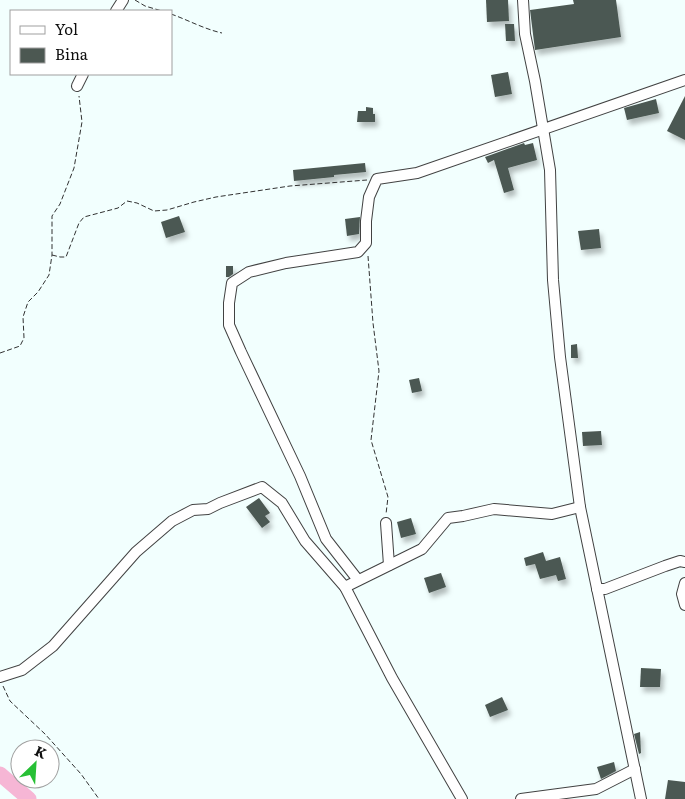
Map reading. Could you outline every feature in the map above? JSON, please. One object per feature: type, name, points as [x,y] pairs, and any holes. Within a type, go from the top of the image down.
[{"type":"street","points":[[523,0],[525,34],[544,129],[550,170],[553,280],[560,357],[580,507],[641,799]]},
{"type":"street","points":[[77,86],[82,75]]},
{"type":"street","points":[[358,580],[326,539],[300,476],[247,366],[230,325],[229,303],[232,283],[249,272],[286,263],[358,252],[366,243],[369,197],[378,179],[417,173],[685,80]]},
{"type":"street","points":[[0,676],[22,670],[53,646],[136,552],[172,521],[193,510],[208,509],[262,487],[282,503],[304,541],[345,586],[392,678],[462,799]]},
{"type":"street","points":[[345,586],[422,549],[448,518],[494,509],[552,514],[580,507]]},
{"type":"street","points":[[386,523],[389,565]]},
{"type":"street","points":[[597,589],[605,589],[672,563],[685,562]]},
{"type":"street","points":[[685,583],[682,594],[685,605]]},
{"type":"street","points":[[521,799],[596,789],[635,769]]},
{"type":"path","points":[[135,0],[145,6],[159,10]]},
{"type":"path","points":[[172,14],[211,31],[222,33]]},
{"type":"path","points":[[0,353],[20,346],[24,338],[22,317],[28,302],[49,276],[52,255],[52,216],[60,204],[74,168],[82,122],[77,86]]},
{"type":"path","points":[[52,255],[66,257],[79,223],[84,217],[118,208],[127,201],[137,203],[154,212],[216,197],[290,186],[378,179]]},
{"type":"path","points":[[366,243],[379,371],[371,440],[388,497],[386,523]]},
{"type":"path","points":[[0,681],[10,700],[81,774],[99,799]]},
{"type":"building","points":[[486,0],[508,0],[509,21],[487,22]]},
{"type":"building","points":[[573,0],[616,0],[621,37],[535,50],[530,10],[574,4]]},
{"type":"building","points":[[505,24],[514,24],[515,41],[506,41]]},
{"type":"building","points":[[508,72],[512,94],[495,97],[491,75]]},
{"type":"building","points":[[685,96],[685,140],[667,131]]},
{"type":"building","points":[[656,99],[659,113],[627,120],[624,108]]},
{"type":"building","points":[[366,107],[373,108],[375,122],[357,122],[358,111],[366,111]]},
{"type":"building","points":[[524,143],[525,145],[533,143],[537,160],[508,168],[514,190],[504,193],[494,160],[488,163],[485,157]]},
{"type":"building","points":[[365,163],[366,172],[294,181],[293,170]]},
{"type":"building","points":[[179,216],[185,232],[166,238],[161,222]]},
{"type":"building","points":[[360,217],[359,234],[347,236],[345,219]]},
{"type":"building","points":[[599,229],[601,248],[581,250],[578,231]]},
{"type":"building","points":[[226,266],[233,266],[233,274],[229,277],[226,277]]},
{"type":"building","points":[[577,344],[578,358],[571,358],[571,345]]},
{"type":"building","points":[[419,378],[422,391],[412,393],[409,380]]},
{"type":"building","points":[[601,431],[602,445],[583,446],[582,432]]},
{"type":"building","points":[[259,498],[270,513],[265,516],[270,522],[262,528],[246,507]]},
{"type":"building","points":[[411,518],[416,534],[401,538],[397,522]]},
{"type":"building","points":[[543,552],[546,561],[560,557],[566,579],[558,581],[556,575],[540,579],[535,564],[526,566],[524,558]]},
{"type":"building","points":[[441,573],[446,587],[429,593],[424,578]]},
{"type":"building","points":[[641,668],[661,669],[660,687],[640,687]]},
{"type":"building","points":[[502,697],[508,710],[490,717],[485,705]]},
{"type":"building","points":[[640,732],[641,753],[639,754],[634,734]]},
{"type":"building","points":[[614,762],[616,771],[601,779],[597,767]]},
{"type":"building","points":[[668,780],[685,782],[685,799],[665,799]]},
{"type":"waterway","points":[[0,774],[29,799]]}]
